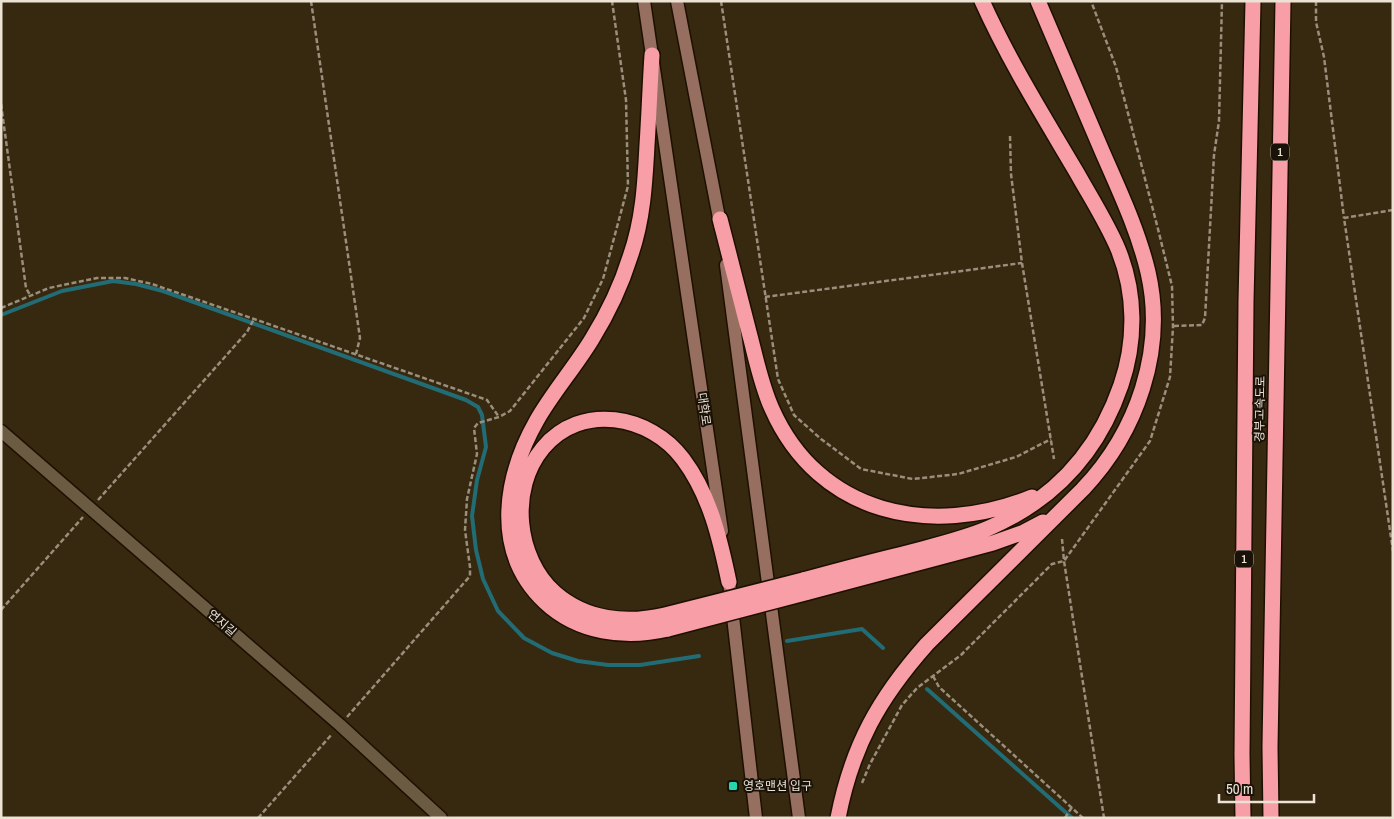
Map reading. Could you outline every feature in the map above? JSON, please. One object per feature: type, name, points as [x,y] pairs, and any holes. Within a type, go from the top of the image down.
[{"type":"highway","points":[[804,586],[948,542],[1013,516],[1058,484],[1078,465],[1094,444],[1106,422],[1126,369],[1131,344],[1132,315],[1130,290],[1113,238],[1022,80],[982,1]]},
{"type":"highway","points":[[838,818],[848,777],[864,734],[895,682],[927,644],[1103,467],[1117,446],[1132,417],[1142,391],[1149,364],[1152,302],[1147,271],[1138,238],[1038,1]]},
{"type":"highway","name":"경부고속도로","points":[[1243,818],[1246,311],[1253,1]]},
{"type":"highway","name":"경부고속도로","points":[[1271,818],[1270,747],[1283,1]]},
{"type":"highway","points":[[652,55],[644,191],[640,220],[631,255],[616,296],[606,316],[546,406],[524,447],[513,482],[509,506],[509,529],[516,562],[527,582],[547,604],[564,617],[584,626],[612,633],[640,634],[667,622],[804,586],[1007,538],[1042,523],[1068,503]]},
{"type":"highway","points":[[720,219],[771,408],[798,452],[834,485],[852,496],[895,512],[934,517],[974,514],[1002,507],[1029,499],[1058,484]]},
{"type":"highway","points":[[667,622],[643,619],[626,620],[590,614],[558,595],[536,571],[525,546],[523,534],[522,506],[524,491],[530,469],[536,457],[548,443],[568,428],[598,420],[626,421],[654,431],[672,446],[688,466],[707,503],[719,538],[729,582]]},
{"type":"main road","name":"대학로","points":[[644,1],[729,582],[756,818]]},
{"type":"main road","points":[[677,1],[720,219],[799,818]]},
{"type":"street","name":"연지길","points":[[1,431],[340,725],[441,818]]},
{"type":"path","points":[[311,1],[360,338],[356,354]]},
{"type":"path","points":[[258,818],[470,576],[465,530],[466,506],[477,454],[474,428],[478,423],[499,417],[510,411],[584,318],[603,278],[628,186],[626,100],[612,1]]},
{"type":"path","points":[[721,1],[778,379],[794,415],[860,469],[913,480],[958,474],[1016,457],[1051,439]]},
{"type":"path","points":[[861,785],[870,764],[902,705],[917,688],[961,655],[1052,564],[1064,561],[1150,441],[1170,377],[1174,326],[1172,286],[1116,67],[1091,1]]},
{"type":"path","points":[[1174,326],[1202,325],[1205,318],[1214,155],[1219,121],[1222,1]]},
{"type":"path","points":[[1316,1],[1316,22],[1324,58],[1344,218],[1393,551]]},
{"type":"path","points":[[1,104],[26,288],[30,296]]},
{"type":"path","points":[[1010,136],[1011,174],[1022,263],[1054,459]]},
{"type":"path","points":[[1344,218],[1393,210]]},
{"type":"path","points":[[765,297],[1022,263]]},
{"type":"path","points":[[1,308],[49,288],[71,282],[98,278],[125,278],[152,284],[487,400],[499,417]]},
{"type":"path","points":[[1,610],[249,328],[253,320]]},
{"type":"path","points":[[1062,539],[1104,818]]},
{"type":"path","points":[[933,676],[939,687],[1084,818]]},
{"type":"path","points":[[1065,818],[1072,807]]},
{"type":"waterway","points":[[1,315],[62,291],[113,281],[136,284],[163,291],[466,400],[478,407],[482,415],[486,447],[477,480],[472,516],[476,550],[483,579],[498,611],[524,638],[552,653],[578,661],[608,665],[640,665],[699,656]]},
{"type":"waterway","points":[[787,641],[862,629],[883,648]]},
{"type":"waterway","points":[[927,689],[1072,818]]},
{"type":"place","name":"영호맨션 입구","points":[[733,786]]}]
